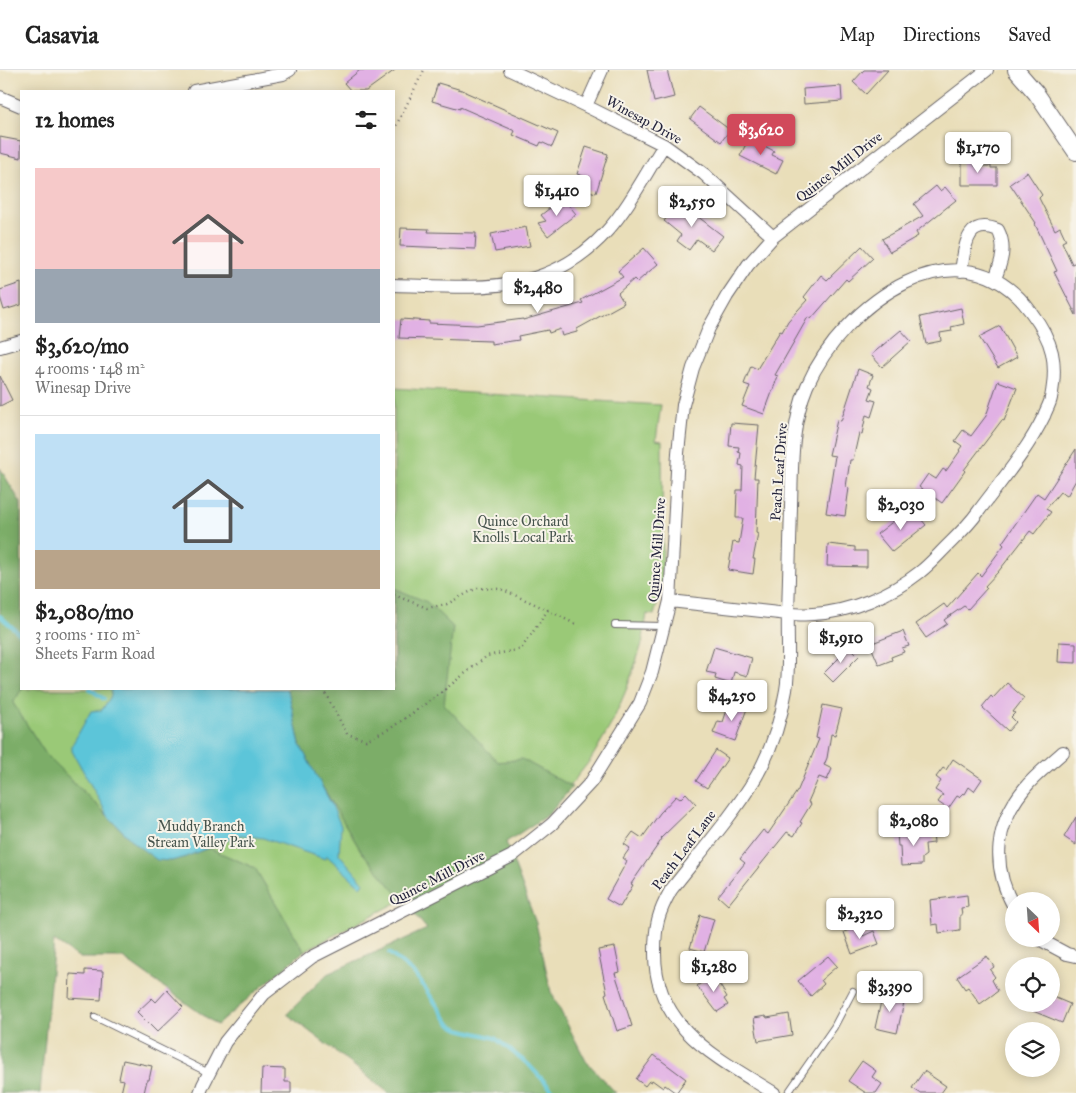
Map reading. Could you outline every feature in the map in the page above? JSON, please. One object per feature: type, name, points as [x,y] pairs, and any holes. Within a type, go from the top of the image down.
[{"type":"street","points":[[199,90],[283,74],[290,70]]},
{"type":"street","name":"Winesap Drive","points":[[510,70],[664,145],[712,180],[773,237]]},
{"type":"street","points":[[586,106],[602,70]]},
{"type":"street","name":"Quince Mill Drive","points":[[200,1093],[225,1042],[264,994],[312,957],[512,856],[552,824],[591,782],[640,703],[652,672],[670,601],[678,453],[683,405],[693,368],[709,328],[727,296],[748,265],[773,237],[987,70]]},
{"type":"street","points":[[1016,70],[1036,93],[1076,152]]},
{"type":"street","points":[[0,97],[20,106]]},
{"type":"street","points":[[395,284],[478,287],[508,285],[529,281],[553,271],[572,260],[607,231],[618,218],[664,145]]},
{"type":"street","points":[[961,271],[967,238],[974,230],[990,227],[998,230],[1002,238],[1003,252],[995,279]]},
{"type":"street","name":"Peach Leaf Drive","points":[[670,601],[788,614],[814,614],[852,607],[883,595],[920,572],[968,525],[1034,436],[1051,400],[1054,370],[1052,349],[1045,330],[1021,298],[995,279],[975,272],[945,270],[906,281],[877,298],[845,328],[827,350],[807,386],[798,412],[792,452],[788,614]]},
{"type":"street","points":[[0,347],[20,341]]},
{"type":"street","name":"Peach Leaf Lane","points":[[774,1093],[706,1050],[676,1020],[658,986],[655,966],[655,929],[663,904],[671,890],[738,804],[756,777],[768,753],[777,727],[786,689],[788,614]]},
{"type":"street","points":[[1005,892],[999,861],[1000,836],[1008,812],[1025,788],[1063,752]]},
{"type":"street","points":[[1056,948],[1076,956]]},
{"type":"lane","points":[[615,625],[663,626]]},
{"type":"lane","points":[[788,1093],[834,1027],[853,991]]},
{"type":"lane","points":[[94,1017],[209,1073]]},
{"type":"path","points":[[395,128],[424,70]]},
{"type":"path","points":[[395,595],[427,608],[447,604],[477,588],[501,589],[575,624]]},
{"type":"path","points":[[324,690],[347,734],[366,740],[391,728],[423,706],[487,656],[521,649],[548,610]]},
{"type":"green space","points":[[395,388],[661,405],[656,440],[662,441],[663,583],[654,615],[647,614],[642,644],[627,688],[612,723],[591,759],[552,804],[400,896],[402,900],[304,951],[301,945],[217,1025],[53,908],[0,793],[0,480],[20,690],[395,690]]},
{"type":"green space","points":[[0,468],[20,501],[21,690],[13,703],[47,756],[135,844],[171,861],[209,848],[255,868],[304,951],[217,1025],[123,958],[80,958],[54,941],[40,1093],[0,1093]]},
{"type":"green space","points":[[395,588],[427,602],[453,627],[444,704],[498,762],[522,759],[572,787],[549,814],[506,842],[536,923],[551,992],[586,1061],[616,1093],[389,1093],[287,1014],[327,974],[427,929],[361,851],[316,776],[300,745],[286,690],[395,690]]},
{"type":"water","points":[[111,690],[286,690],[300,745],[341,826],[339,854],[364,883],[361,887],[326,855],[325,859],[263,838],[240,835],[171,861],[157,860],[135,844],[108,816],[72,751],[72,745],[91,711],[102,710],[111,696]]},
{"type":"building","points":[[360,70],[395,70],[367,90],[350,90],[344,83]]},
{"type":"building","points":[[647,70],[667,70],[674,97],[654,102]]},
{"type":"building","points":[[864,70],[888,70],[866,94],[853,82]]},
{"type":"building","points":[[438,83],[465,91],[558,133],[552,147],[541,142],[539,146],[513,135],[515,131],[460,107],[460,109],[432,101]]},
{"type":"building","points":[[841,86],[842,101],[804,104],[803,89]]},
{"type":"building","points":[[699,107],[730,130],[721,142],[690,119]]},
{"type":"building","points":[[0,137],[20,141],[20,158],[0,153]]},
{"type":"building","points":[[749,138],[774,151],[772,155],[783,160],[776,174],[740,156]]},
{"type":"building","points":[[586,147],[608,154],[596,193],[579,188],[583,176],[577,174]]},
{"type":"building","points":[[962,157],[975,157],[975,166],[997,168],[997,185],[962,185]]},
{"type":"building","points":[[1027,172],[1042,195],[1039,198],[1055,230],[1060,227],[1066,240],[1062,242],[1072,264],[1076,262],[1076,315],[1054,272],[1057,271],[1036,223],[1010,184]]},
{"type":"building","points":[[936,186],[940,191],[945,187],[956,200],[916,232],[918,236],[890,252],[882,239],[923,216],[914,204]]},
{"type":"building","points":[[563,198],[576,214],[548,236],[538,223],[546,221],[541,215]]},
{"type":"building","points":[[679,202],[723,236],[712,250],[697,239],[689,250],[677,241],[681,235],[664,221]]},
{"type":"building","points":[[526,227],[530,246],[495,252],[491,234]]},
{"type":"building","points":[[401,228],[429,229],[428,232],[476,233],[475,249],[400,246]]},
{"type":"building","points":[[862,246],[873,258],[848,281],[846,279],[811,319],[808,317],[775,375],[778,376],[764,414],[742,406],[750,386],[744,384],[751,366],[757,369],[780,331],[782,332],[788,321],[807,300],[804,297],[821,275],[827,280]]},
{"type":"building","points":[[644,248],[658,264],[637,282],[634,279],[618,293],[624,303],[577,329],[577,332],[562,336],[560,329],[549,333],[548,330],[518,336],[519,340],[491,344],[491,341],[399,338],[401,319],[429,321],[429,323],[477,325],[523,320],[583,303],[581,300],[623,277],[618,271]]},
{"type":"building","points":[[20,283],[20,305],[4,310],[0,290]]},
{"type":"building","points":[[961,308],[964,324],[951,327],[952,331],[940,333],[941,341],[926,344],[920,317]]},
{"type":"building","points":[[1000,326],[1017,357],[998,368],[979,337]]},
{"type":"building","points":[[901,330],[911,341],[882,367],[871,355]]},
{"type":"building","points":[[858,369],[873,375],[869,386],[873,388],[869,399],[876,401],[871,417],[866,415],[862,434],[859,433],[853,460],[850,460],[846,487],[849,488],[845,516],[826,513],[835,456],[829,455],[837,420],[841,421]]},
{"type":"building","points":[[0,376],[12,400],[0,406]]},
{"type":"building","points":[[998,381],[1017,388],[1004,421],[1002,420],[964,470],[942,503],[919,487],[928,474],[936,479],[943,469],[946,471],[962,446],[955,441],[963,430],[971,436],[986,416]]},
{"type":"building","points":[[731,423],[759,425],[754,478],[758,478],[756,533],[758,534],[753,559],[755,559],[753,574],[728,570],[733,542],[739,543],[743,518],[736,518],[737,490],[742,490],[743,466],[739,465],[741,453],[738,452],[739,447],[729,446]]},
{"type":"building","points":[[1076,449],[1076,480],[1067,496],[1060,492],[1046,509],[1051,512],[1034,534],[1030,531],[985,586],[987,588],[968,609],[964,606],[944,620],[947,624],[926,638],[916,624],[944,604],[947,608],[978,573],[981,576],[1004,545],[1002,543],[1037,493],[1044,498]]},
{"type":"building","points":[[915,512],[926,525],[892,552],[877,534],[900,516],[904,521]]},
{"type":"building","points":[[828,544],[855,547],[855,551],[867,551],[867,567],[827,566]]},
{"type":"building","points":[[903,631],[909,646],[902,648],[904,652],[891,657],[892,660],[879,665],[870,644]]},
{"type":"building","points":[[1059,642],[1076,643],[1076,663],[1058,662]]},
{"type":"building","points":[[714,647],[752,658],[747,676],[734,672],[731,684],[715,679],[716,674],[706,672]]},
{"type":"building","points":[[850,647],[859,656],[833,682],[824,673]]},
{"type":"building","points":[[1007,683],[1024,698],[1013,712],[1015,713],[1011,717],[1016,722],[1008,731],[982,707],[991,696],[993,698]]},
{"type":"building","points":[[735,701],[748,706],[735,741],[713,733],[718,721],[723,722],[727,710],[731,711]]},
{"type":"building","points":[[823,705],[842,709],[835,735],[831,734],[824,765],[832,769],[827,780],[819,777],[808,802],[811,804],[794,836],[787,832],[728,905],[718,896],[745,863],[740,859],[763,830],[768,834],[798,790],[819,739],[816,738]]},
{"type":"building","points":[[716,750],[728,758],[707,788],[696,781]]},
{"type":"building","points":[[953,759],[982,779],[974,791],[969,787],[965,794],[957,796],[948,809],[938,802],[943,795],[935,790],[941,781],[936,777],[943,768],[946,770]]},
{"type":"building","points":[[686,793],[696,804],[661,838],[631,884],[633,885],[620,907],[606,899],[627,861],[623,858],[630,848],[624,844],[633,832],[642,838],[660,813],[676,796],[680,799]]},
{"type":"building","points":[[1076,817],[1076,845],[1064,837]]},
{"type":"building","points":[[933,831],[934,843],[925,844],[926,855],[922,858],[922,865],[901,866],[897,833]]},
{"type":"building","points":[[967,895],[968,907],[961,908],[960,930],[939,933],[938,924],[932,925],[930,900]]},
{"type":"building","points":[[700,915],[714,919],[704,952],[690,948]]},
{"type":"building","points":[[859,926],[863,936],[874,931],[879,944],[852,954],[844,932]]},
{"type":"building","points":[[615,947],[620,972],[615,973],[632,1026],[617,1031],[605,994],[607,993],[598,950]]},
{"type":"building","points":[[828,956],[837,966],[821,980],[824,984],[811,996],[798,981]]},
{"type":"building","points":[[987,956],[994,967],[990,970],[995,977],[992,980],[998,991],[980,1004],[968,987],[965,989],[957,977]]},
{"type":"building","points":[[85,970],[103,971],[101,1000],[69,998],[70,974],[85,975]]},
{"type":"building","points":[[713,974],[727,997],[724,999],[728,1005],[717,1012],[697,986]]},
{"type":"building","points":[[167,990],[183,1007],[157,1032],[137,1012],[152,998],[156,1002]]},
{"type":"building","points":[[883,993],[905,998],[897,1033],[875,1028]]},
{"type":"building","points":[[1060,1000],[1070,1004],[1062,1023],[1035,1012],[1060,1012]]},
{"type":"building","points":[[789,1014],[792,1035],[758,1041],[754,1018]]},
{"type":"building","points":[[654,1055],[686,1079],[676,1093],[665,1085],[663,1088],[652,1080],[645,1086],[636,1079]]},
{"type":"building","points":[[123,1060],[152,1066],[144,1093],[121,1093],[124,1080],[119,1079]]},
{"type":"building","points":[[862,1061],[876,1071],[872,1077],[882,1084],[876,1093],[866,1093],[848,1081]]},
{"type":"building","points":[[262,1068],[285,1069],[285,1082],[291,1082],[291,1093],[261,1093]]},
{"type":"building","points":[[924,1071],[946,1086],[941,1093],[920,1093],[912,1088]]},
{"type":"waterway","points":[[0,616],[20,634]]},
{"type":"waterway","points":[[91,690],[104,699]]},
{"type":"waterway","points":[[389,953],[415,974],[450,1024],[459,1029],[495,1038],[529,1065],[555,1093]]},
{"type":"park label","name":"Quince Orchard Knolls Local Park","points":[[523,530]]},
{"type":"park label","name":"Muddy Branch Stream Valley Park","points":[[201,834]]}]
